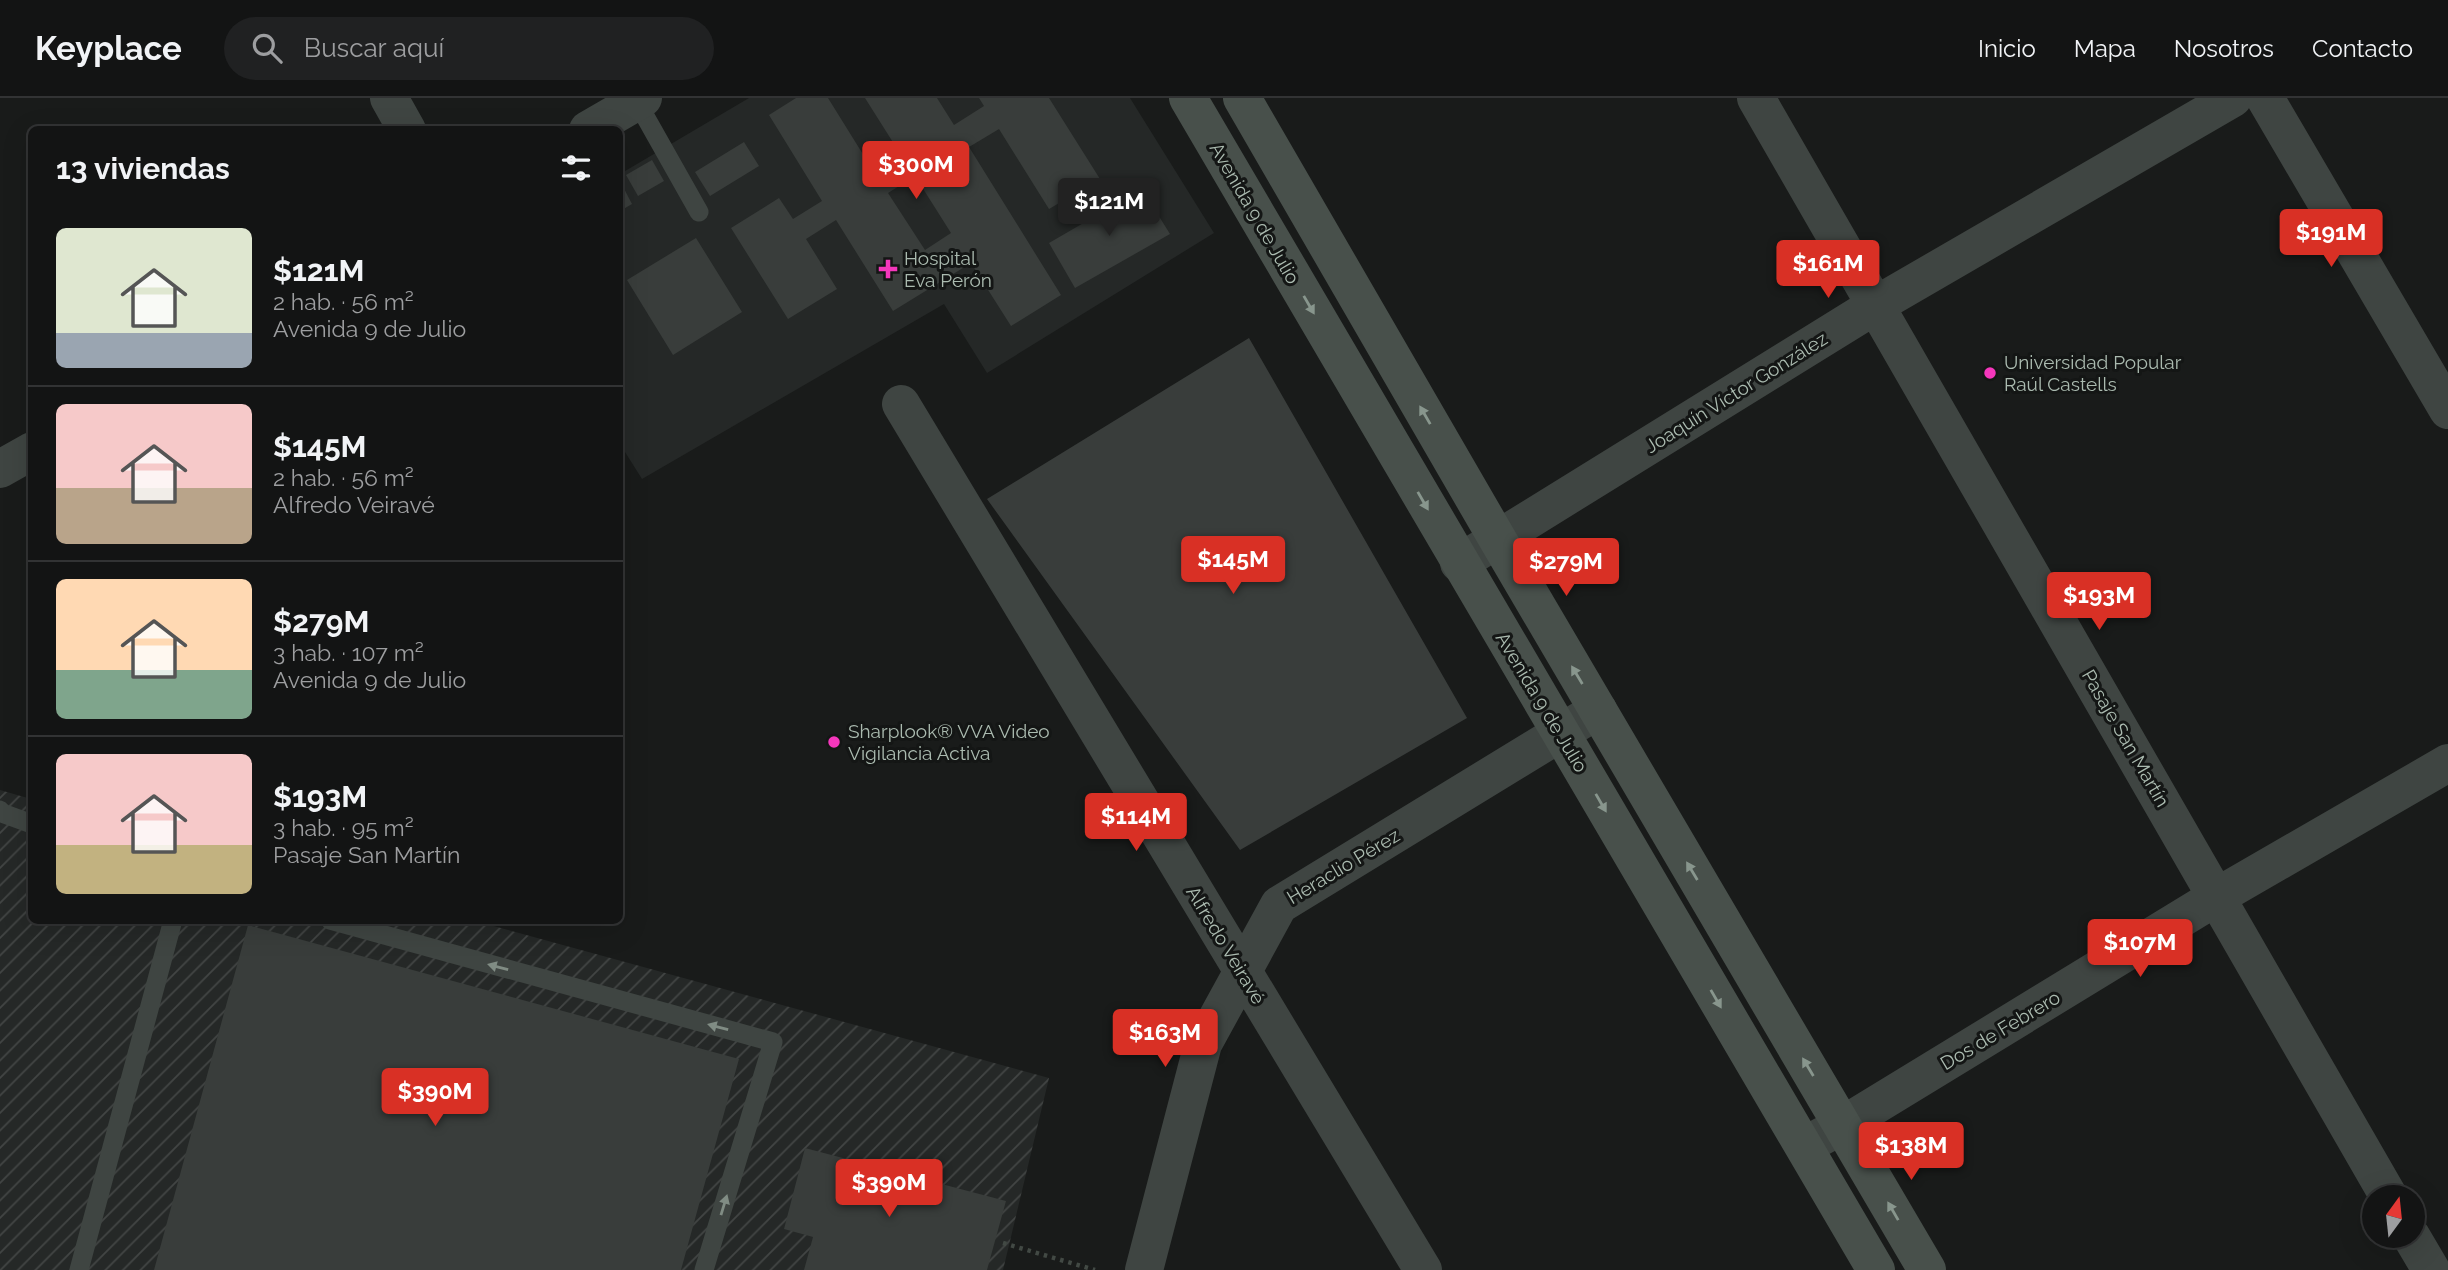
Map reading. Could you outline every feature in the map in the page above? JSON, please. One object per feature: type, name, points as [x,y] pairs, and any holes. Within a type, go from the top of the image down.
[{"type":"main road","name":"Avenida 9 de Julio","points":[[1188,98],[1876,1270]]},
{"type":"main road","points":[[1242,98],[1497,540],[1927,1270]]},
{"type":"street","points":[[389,98],[405,126]]},
{"type":"street","name":"Pasaje San Martín","points":[[1756,98],[2382,1185]]},
{"type":"street","name":"Joaquín Víctor González","points":[[1459,563],[1876,306],[2233,98]]},
{"type":"street","points":[[2265,98],[2448,410]]},
{"type":"street","points":[[595,126],[640,100]]},
{"type":"street","name":"Alfredo Veiravé","points":[[901,404],[1423,1270]]},
{"type":"street","points":[[0,469],[28,453]]},
{"type":"street","name":"Heraclio Pérez","points":[[1144,1270],[1203,1044],[1279,905],[1598,710]]},
{"type":"street","name":"Dos de Febrero","points":[[1804,1146],[1843,1125],[2218,897],[2448,763]]},
{"type":"street","points":[[2418,1248],[2431,1270]]},
{"type":"lane","points":[[640,100],[699,212]]},
{"type":"lane","points":[[0,810],[28,823]]},
{"type":"lane","points":[[79,1270],[172,924]]},
{"type":"lane","points":[[345,924],[773,1042],[704,1270]]},
{"type":"path","points":[[1003,1243],[1096,1270]]},
{"type":"shaded area","name":"Hospital Eva Perón","points":[[749,98],[1130,98],[1214,233],[987,373],[944,304],[642,479],[623,449],[623,172]]},
{"type":"shaded area","points":[[0,790],[28,798],[28,924],[486,924],[1049,1078],[1003,1270],[0,1270]]},
{"type":"building","points":[[796,98],[828,98],[874,172],[901,155],[865,98],[937,98],[954,125],[984,106],[979,98],[1049,98],[1100,179],[1049,209],[999,129],[969,147],[1061,295],[1011,326],[971,263],[893,311],[836,220],[806,239],[837,289],[788,319],[731,228],[779,198],[793,219],[822,201],[769,115]],"holes":[[[915,176],[951,233],[925,250],[888,193]]]},
{"type":"building","points":[[744,142],[759,166],[710,196],[695,172]]},
{"type":"building","points":[[652,160],[664,181],[638,196],[626,175]]},
{"type":"building","points":[[623,187],[632,204],[623,209]]},
{"type":"building","points":[[1142,189],[1170,234],[1075,288],[1049,243]]},
{"type":"building","points":[[696,238],[742,312],[673,355],[627,280]]},
{"type":"building","points":[[1249,338],[1467,718],[1240,850],[987,499]]},
{"type":"building","points":[[248,925],[739,1059],[681,1270],[154,1270]]},
{"type":"building","points":[[805,1148],[1006,1201],[987,1270],[804,1270],[813,1237],[784,1229]]},
{"type":"place","name":"Hospital Eva Perón","points":[[888,269]]},
{"type":"place","name":"Universidad Popular Raúl Castells","points":[[1990,373]]},
{"type":"place","name":"Sharplook® VVA Video Vigilancia Activa","points":[[834,742]]}]
